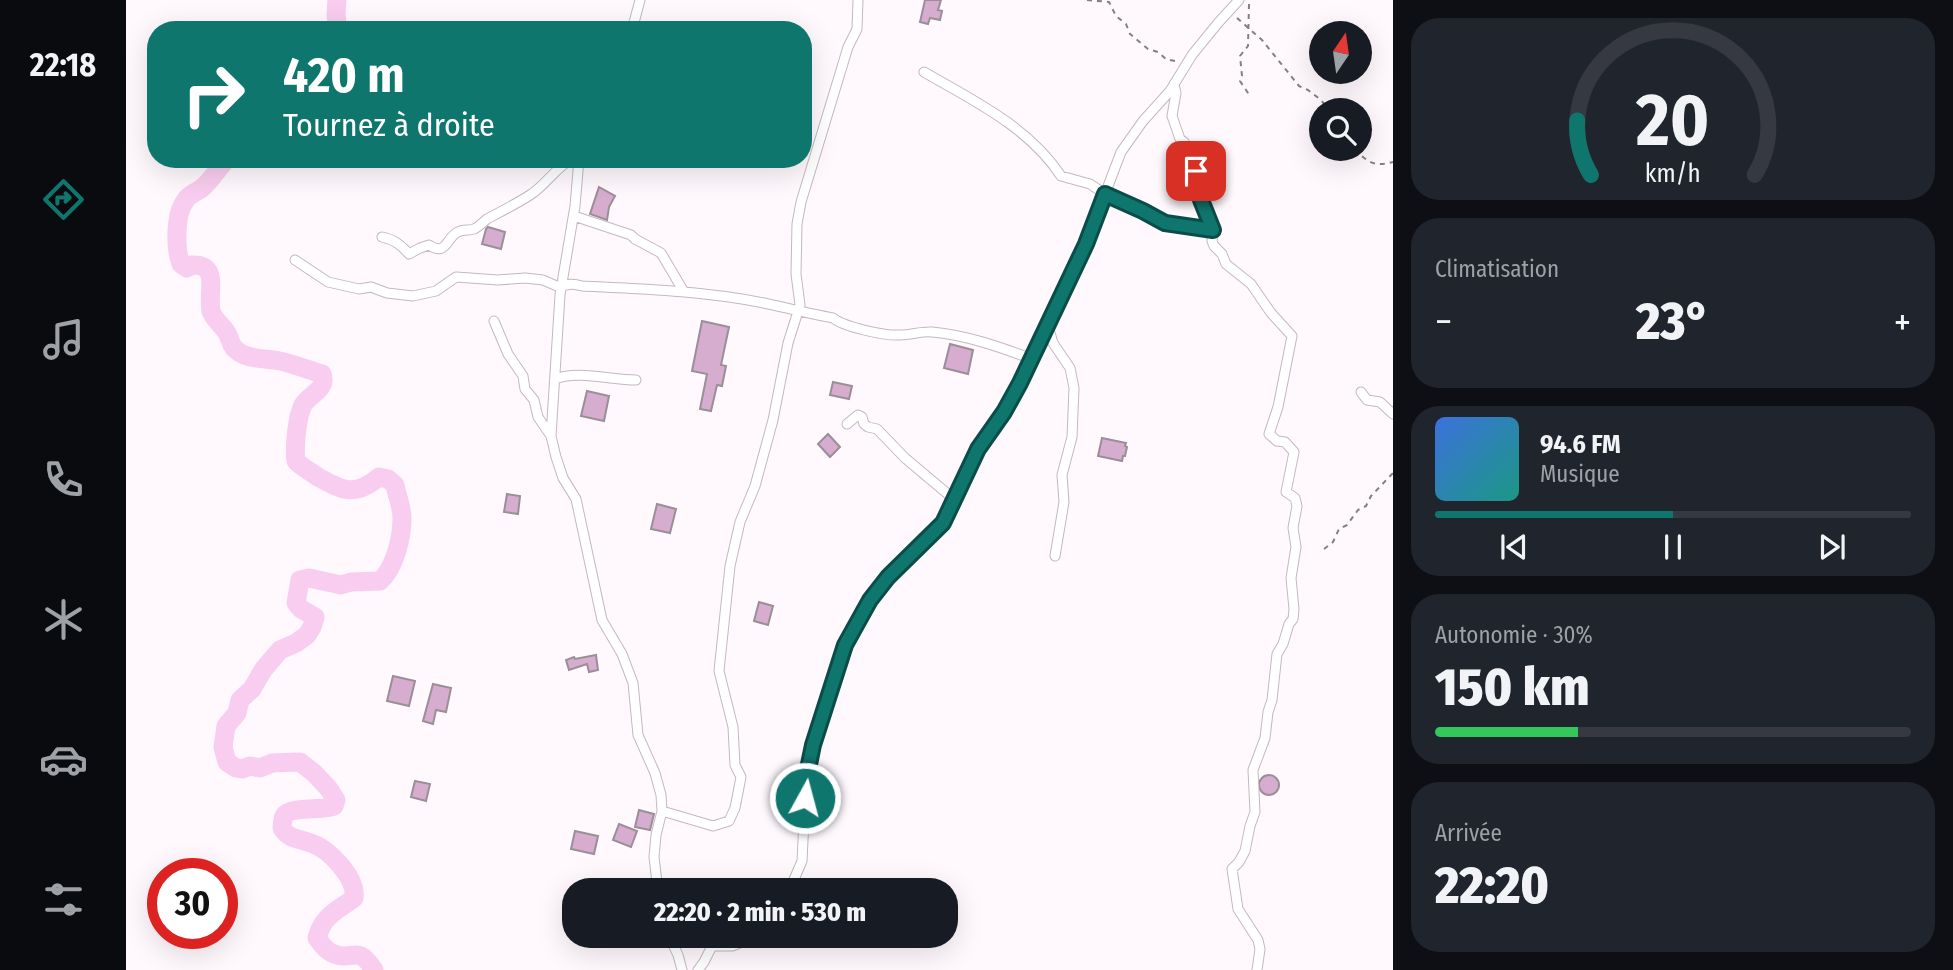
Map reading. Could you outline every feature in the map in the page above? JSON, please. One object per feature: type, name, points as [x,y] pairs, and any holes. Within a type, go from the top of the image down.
[{"type":"street","points":[[634,21],[640,0]]},
{"type":"street","points":[[812,166],[848,47],[857,29],[858,0]]},
{"type":"street","points":[[795,878],[802,861],[806,779],[813,745],[845,645],[870,600],[888,577],[943,523],[978,449],[1004,412],[1032,359],[1086,244],[1121,152],[1143,121],[1170,91],[1209,33],[1240,0]]},
{"type":"street","points":[[924,72],[989,110],[1027,137],[1050,159],[1061,176],[1090,184],[1165,223],[1213,230]]},
{"type":"street","points":[[1174,84],[1176,93],[1172,116],[1180,139],[1194,159],[1201,200],[1213,230],[1212,241],[1226,264],[1251,284],[1270,313],[1292,337],[1278,407],[1269,434],[1277,441],[1285,442],[1294,452],[1286,492],[1295,498],[1297,506],[1293,528],[1296,547],[1291,578],[1293,619],[1277,654],[1265,738],[1253,770],[1255,812],[1245,851],[1240,862],[1231,869],[1238,909],[1258,940],[1260,949],[1257,970]]},
{"type":"street","points":[[382,237],[400,244],[409,254],[429,245],[440,249],[459,231],[474,229],[533,193],[559,168]]},
{"type":"street","points":[[578,168],[562,286],[551,436],[563,478],[576,499],[602,620],[633,683],[638,735],[661,795],[662,811],[654,857],[656,878]]},
{"type":"street","points":[[662,811],[713,826],[729,821],[735,808],[741,777],[735,765],[733,727],[719,671],[730,566],[740,522],[755,486],[766,446],[788,343],[799,312],[796,274],[797,224],[811,168]]},
{"type":"street","points":[[573,216],[631,235],[661,253],[684,292]]},
{"type":"street","points":[[295,260],[328,282],[359,289],[371,287],[400,295],[413,296],[436,291],[456,277],[498,280],[525,278],[543,280],[559,287],[573,283],[582,286],[684,292],[764,303],[832,318],[840,324],[887,335],[929,332],[948,335],[1032,359]]},
{"type":"street","points":[[494,321],[508,354],[523,376],[525,389],[534,400],[538,418],[551,436]]},
{"type":"street","points":[[1048,325],[1052,343],[1070,368],[1074,388],[1072,437],[1062,475],[1065,502],[1055,556]]},
{"type":"street","points":[[555,379],[576,375],[636,380]]},
{"type":"street","points":[[1361,391],[1367,400],[1380,402],[1393,414]]},
{"type":"street","points":[[847,424],[858,415],[862,417],[864,424],[877,429],[905,458],[949,495],[954,503]]},
{"type":"street","points":[[675,948],[682,970]]},
{"type":"street","points":[[698,970],[711,948]]},
{"type":"path","points":[[1087,0],[1110,2],[1116,16],[1126,24],[1130,34],[1148,49],[1158,52],[1166,59],[1186,64]]},
{"type":"path","points":[[1248,0],[1248,46],[1240,56],[1240,81],[1250,96]]},
{"type":"path","points":[[1232,8],[1237,18],[1262,40],[1299,86],[1318,98]]},
{"type":"path","points":[[1369,161],[1382,165],[1393,162]]},
{"type":"path","points":[[1324,550],[1333,542],[1339,529],[1347,525],[1358,510],[1366,506],[1371,496],[1393,473]]},
{"type":"building","points":[[925,0],[941,0],[938,10],[942,11],[940,20],[930,18],[928,24],[920,22]]},
{"type":"building","points":[[599,187],[615,196],[609,207],[607,220],[590,214]]},
{"type":"building","points":[[488,227],[505,232],[501,249],[482,244]]},
{"type":"building","points":[[702,321],[729,327],[721,365],[726,366],[722,386],[717,385],[711,411],[700,409],[707,374],[692,371]]},
{"type":"building","points":[[950,344],[973,350],[968,374],[944,368]]},
{"type":"building","points":[[833,382],[852,386],[849,399],[830,395]]},
{"type":"building","points":[[587,391],[609,396],[604,421],[581,416]]},
{"type":"building","points":[[828,434],[840,447],[830,457],[818,444]]},
{"type":"building","points":[[1102,438],[1126,443],[1122,461],[1098,456]]},
{"type":"building","points":[[507,494],[520,496],[518,514],[504,512]]},
{"type":"building","points":[[657,504],[676,509],[670,533],[651,529]]},
{"type":"building","points":[[759,602],[773,606],[768,625],[754,621]]},
{"type":"building","points":[[596,655],[598,670],[589,672],[587,664],[569,670],[566,660]]},
{"type":"building","points":[[393,676],[415,681],[409,706],[387,701]]},
{"type":"building","points":[[433,684],[451,688],[446,712],[436,710],[433,724],[423,721]]},
{"type":"building","points":[[1269,775],[1276,778],[1279,785],[1276,792],[1269,795],[1262,792],[1259,785],[1262,778]]},
{"type":"building","points":[[415,781],[430,784],[426,801],[411,797]]},
{"type":"building","points":[[639,810],[654,814],[650,830],[635,827]]},
{"type":"building","points":[[619,824],[637,831],[631,847],[613,840]]},
{"type":"building","points":[[575,831],[598,836],[594,854],[571,849]]},
{"type":"waterway","points":[[337,0],[337,21]]},
{"type":"waterway","points":[[220,168],[202,188],[188,197],[179,214],[177,232],[181,264],[187,268],[191,265],[206,269],[211,280],[211,311],[239,352],[249,357],[285,362],[322,374],[323,384],[301,410],[296,433],[296,461],[318,477],[349,490],[363,487],[379,477],[388,479],[395,485],[401,510],[402,526],[397,552],[380,581],[341,585],[309,578],[300,580],[296,603],[315,617],[312,627],[307,635],[296,643],[280,650],[263,670],[252,689],[240,700],[237,713],[226,726],[223,747],[227,762],[236,768],[260,768],[272,763],[300,762],[329,789],[336,800],[334,806],[287,813],[282,828],[291,837],[326,851],[346,873],[354,890],[354,898],[327,919],[317,938],[331,953],[340,956],[359,955],[374,970]]},
{"type":"route","points":[[805,798],[813,745],[845,645],[870,600],[888,577],[943,523],[978,449],[1020,383],[1086,244],[1105,194],[1165,223],[1213,230],[1201,200],[1196,171]]}]
